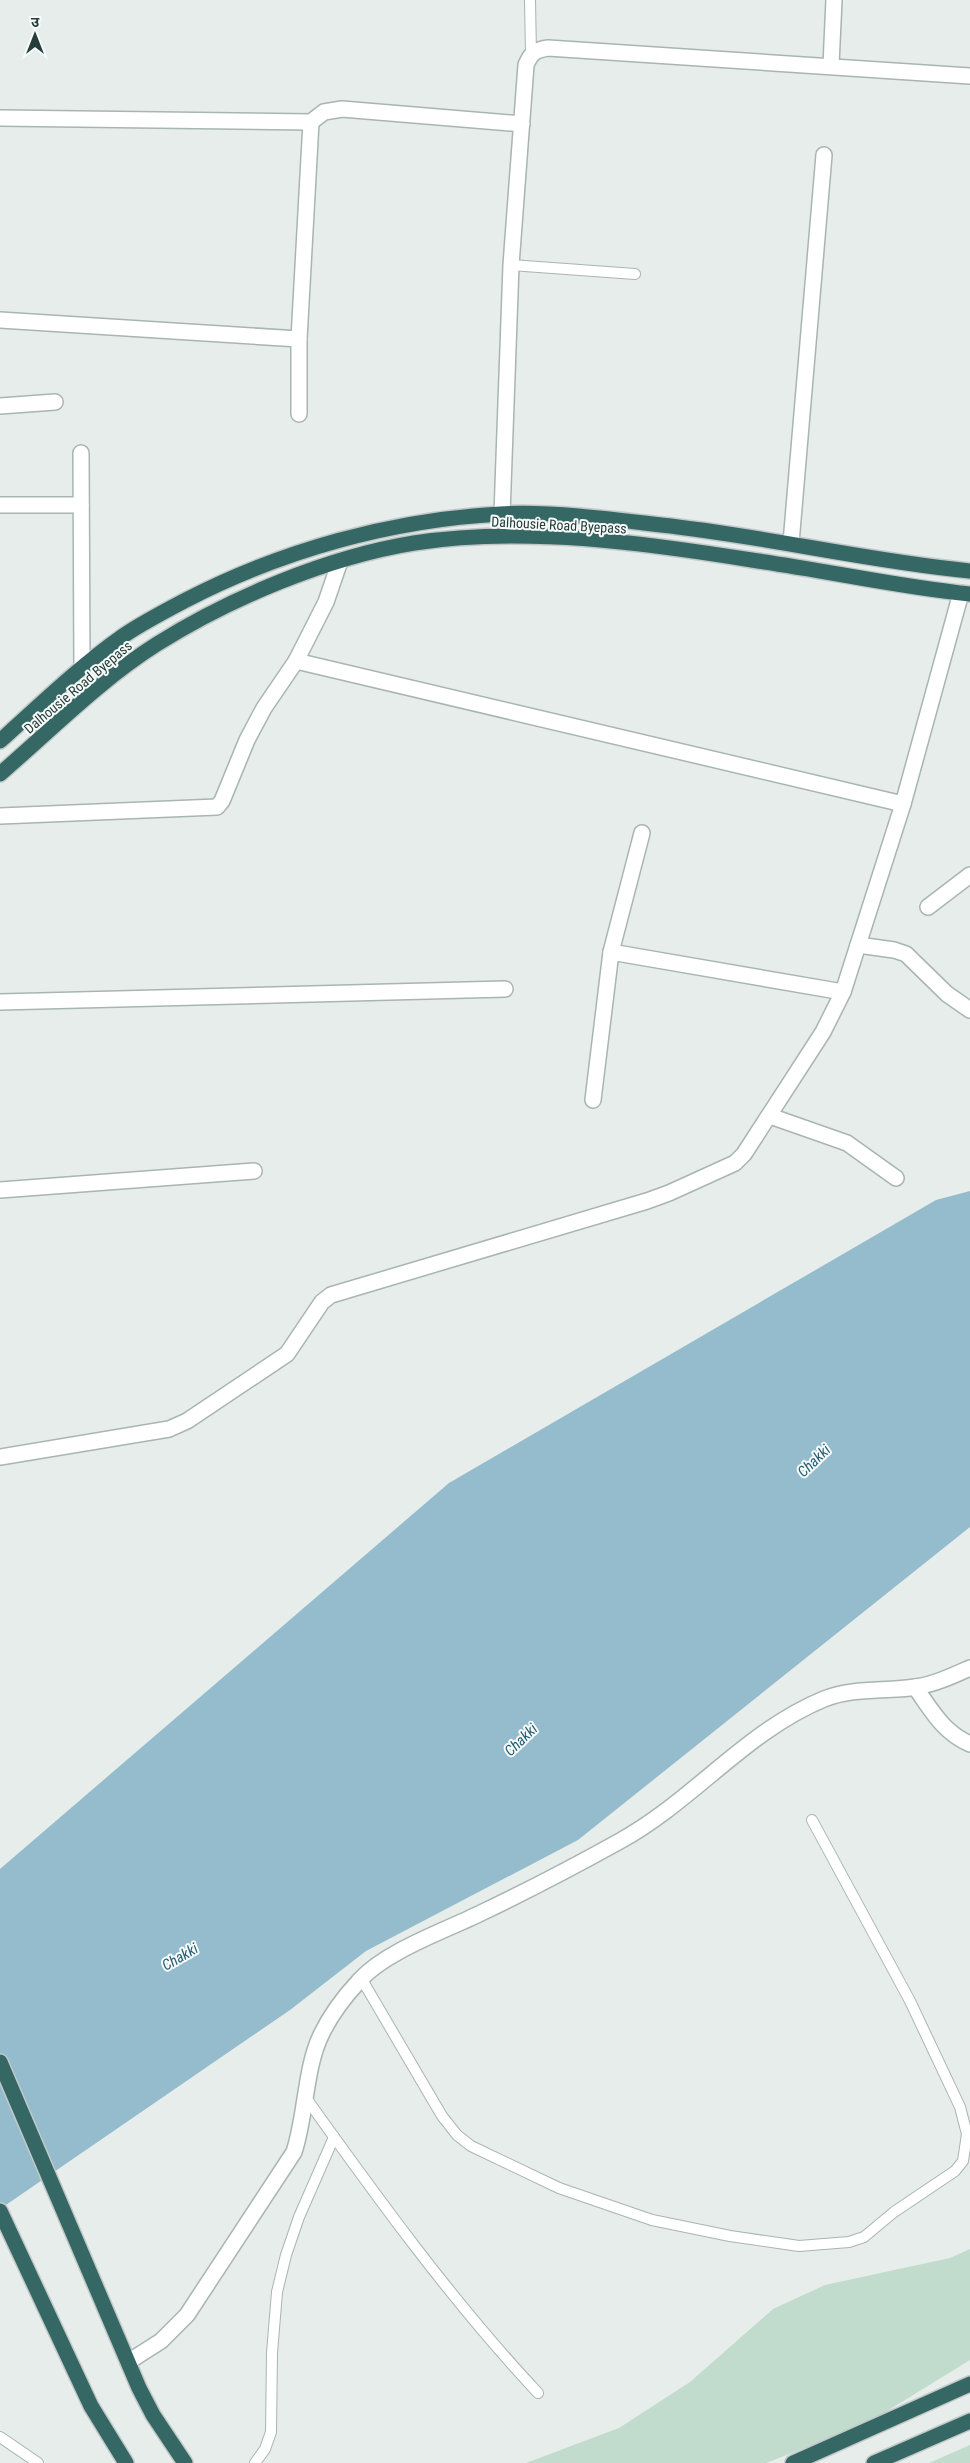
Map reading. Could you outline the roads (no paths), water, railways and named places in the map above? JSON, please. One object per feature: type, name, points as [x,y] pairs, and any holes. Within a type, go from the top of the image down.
[{"type":"highway","points":[[0,741],[82,668],[124,635],[171,608],[230,579],[279,560],[338,540],[414,524],[502,514],[662,525],[791,543],[915,565],[970,571]]},
{"type":"highway","name":"Dalhousie Road Byepass","points":[[0,774],[117,672],[157,644],[204,617],[254,593],[340,561],[415,543],[481,537],[546,537],[667,548],[965,593]]},
{"type":"highway","points":[[0,2062],[128,2362],[153,2415],[185,2463]]},
{"type":"highway","points":[[0,2211],[48,2318],[92,2406],[126,2463]]},
{"type":"highway","points":[[793,2463],[970,2384]]},
{"type":"highway","points":[[874,2463],[970,2421]]},
{"type":"street","points":[[831,65],[834,0]]},
{"type":"street","points":[[502,514],[511,265],[526,65],[537,49],[548,48],[831,65],[970,76]]},
{"type":"street","points":[[0,118],[310,122],[324,112],[342,109],[522,124]]},
{"type":"street","points":[[299,414],[299,339],[310,122]]},
{"type":"street","points":[[791,543],[824,155]]},
{"type":"street","points":[[0,320],[299,339]]},
{"type":"street","points":[[0,406],[55,402]]},
{"type":"street","points":[[81,453],[82,668]]},
{"type":"street","points":[[0,505],[81,505]]},
{"type":"street","points":[[0,816],[217,807],[222,801],[247,740],[264,708],[296,661],[326,602],[340,561]]},
{"type":"street","points":[[0,1457],[169,1430],[187,1421],[287,1354],[322,1302],[331,1295],[669,1193],[734,1163],[752,1146],[823,1032],[843,992],[903,804],[965,593]]},
{"type":"street","points":[[296,661],[903,804]]},
{"type":"street","points":[[593,1100],[611,952],[642,833]]},
{"type":"street","points":[[928,907],[970,875]]},
{"type":"street","points":[[858,945],[894,950],[906,954],[947,994],[970,1010]]},
{"type":"street","points":[[611,952],[843,992]]},
{"type":"street","points":[[0,1002],[505,989]]},
{"type":"street","points":[[770,1116],[847,1143],[896,1178]]},
{"type":"street","points":[[0,1190],[254,1171]]},
{"type":"street","points":[[128,2362],[174,2330],[192,2307],[294,2152],[301,2131],[306,2098],[321,2035],[361,1978],[386,1958],[484,1912],[623,1839],[667,1809],[759,1735],[823,1700],[848,1691],[915,1687],[939,1682],[970,1668]]},
{"type":"street","points":[[915,1687],[944,1727],[955,1737],[970,1744]]},
{"type":"lane","points":[[530,0],[532,54]]},
{"type":"lane","points":[[511,265],[635,274]]},
{"type":"lane","points":[[361,1978],[442,2116],[457,2135],[471,2146],[559,2188],[652,2220],[730,2236],[799,2246],[849,2242],[864,2237],[894,2212],[956,2170],[964,2161],[967,2134],[960,2106],[910,2000],[812,1820]]},
{"type":"lane","points":[[306,2098],[396,2224],[455,2299],[538,2393]]},
{"type":"lane","points":[[255,2463],[265,2449],[271,2432],[272,2353],[276,2309],[286,2255],[299,2217],[334,2137]]},
{"type":"lane","points":[[0,2436],[38,2463]]},
{"type":"water","name":"Chakki","points":[[970,1191],[970,1527],[578,1840],[366,1951],[290,2010],[0,2209],[0,1869],[449,1483],[936,1200]]}]
